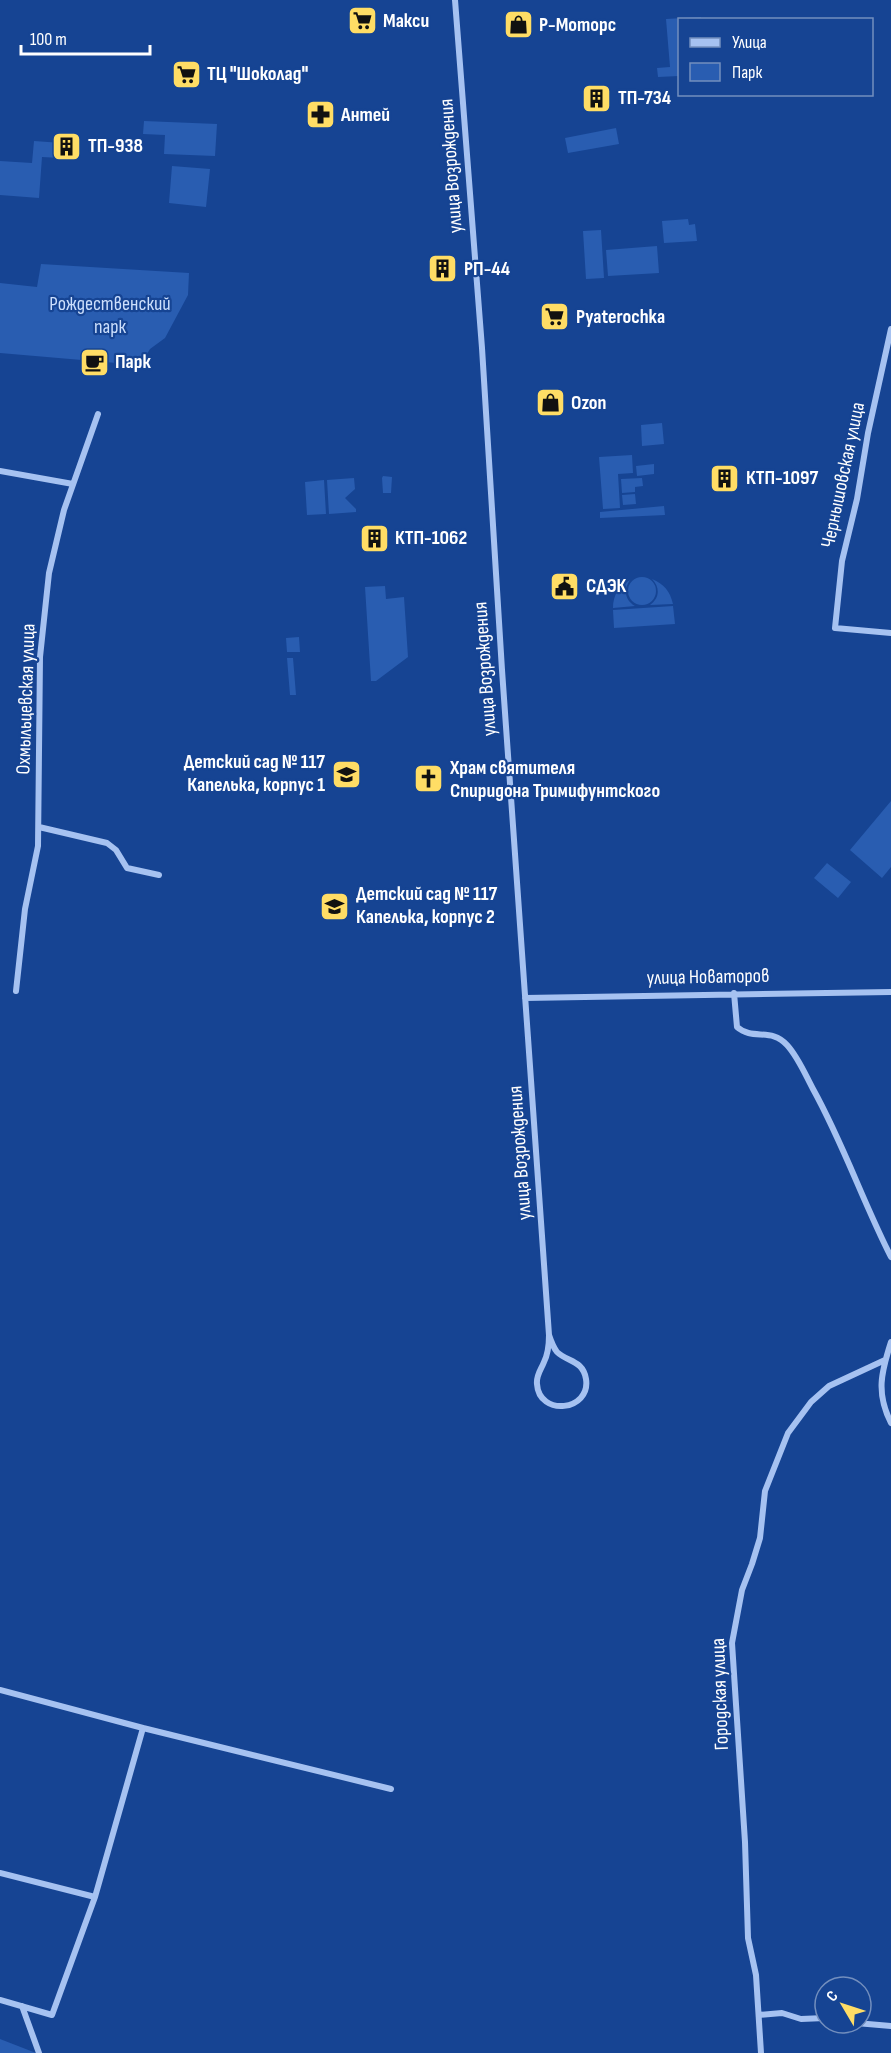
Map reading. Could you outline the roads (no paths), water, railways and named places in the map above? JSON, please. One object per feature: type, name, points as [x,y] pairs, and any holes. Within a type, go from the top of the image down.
[{"type":"street","name":"улица Возрождения","points":[[455,0],[482,348],[502,670],[549,1335],[547,1355],[537,1377],[537,1386],[543,1399],[560,1407],[569,1406],[583,1394],[586,1376],[578,1364],[558,1353],[549,1335]]},
{"type":"street","name":"Чернышовская улица","points":[[891,329],[868,433],[857,499],[842,561],[835,628],[891,633]]},
{"type":"street","name":"Охмыльцевская улица","points":[[16,991],[25,909],[38,846],[40,657],[54,546],[98,414]]},
{"type":"street","points":[[0,471],[74,484]]},
{"type":"street","points":[[39,827],[112,845],[127,868],[159,875]]},
{"type":"street","name":"улица Новаторов","points":[[525,998],[891,992]]},
{"type":"street","points":[[734,993],[737,1027],[744,1033],[774,1035],[786,1044],[798,1062],[826,1113],[891,1257]]},
{"type":"street","points":[[891,1342],[880,1380],[881,1394],[891,1423]]},
{"type":"street","name":"Городская улица","points":[[761,2053],[756,1975],[748,1938],[745,1842],[732,1643],[742,1590],[760,1538],[765,1491],[788,1434],[811,1402],[828,1386],[885,1360]]},
{"type":"street","points":[[0,1690],[391,1790]]},
{"type":"street","points":[[0,2000],[52,2015],[95,1897],[143,1728]]},
{"type":"street","points":[[0,1873],[95,1897]]},
{"type":"street","points":[[22,2006],[39,2053]]},
{"type":"street","points":[[759,2015],[782,2013],[801,2019],[813,2018]]},
{"type":"street","points":[[873,2024],[891,2026]]},
{"type":"place","name":"Макси","points":[[362,21]]},
{"type":"place","name":"Р-Моторс","points":[[518,25]]},
{"type":"place","name":"ТЦ \"Шоколад\"","points":[[186,74]]},
{"type":"place","name":"ТП-734","points":[[597,98]]},
{"type":"place","name":"Антей","points":[[320,115]]},
{"type":"place","name":"ТП-938","points":[[67,146]]},
{"type":"place","name":"РП-44","points":[[443,269]]},
{"type":"place","name":"Pyaterochka","points":[[555,317]]},
{"type":"place","name":"Парк","points":[[94,362]]},
{"type":"place","name":"Ozon","points":[[550,403]]},
{"type":"place","name":"КТП-1097","points":[[725,478]]},
{"type":"place","name":"КТП-1062","points":[[374,538]]},
{"type":"place","name":"СДЭК","points":[[565,586]]},
{"type":"place","name":"Детский сад № 117 Капелька, корпус 1","points":[[346,774]]},
{"type":"place","name":"Храм святителя Спиридона Тримифунтского","points":[[429,779]]},
{"type":"place","name":"Детский сад № 117 Капелька, корпус 2","points":[[335,906]]},
{"type":"park label","name":"Рождественский парк","points":[[110,316]]}]
